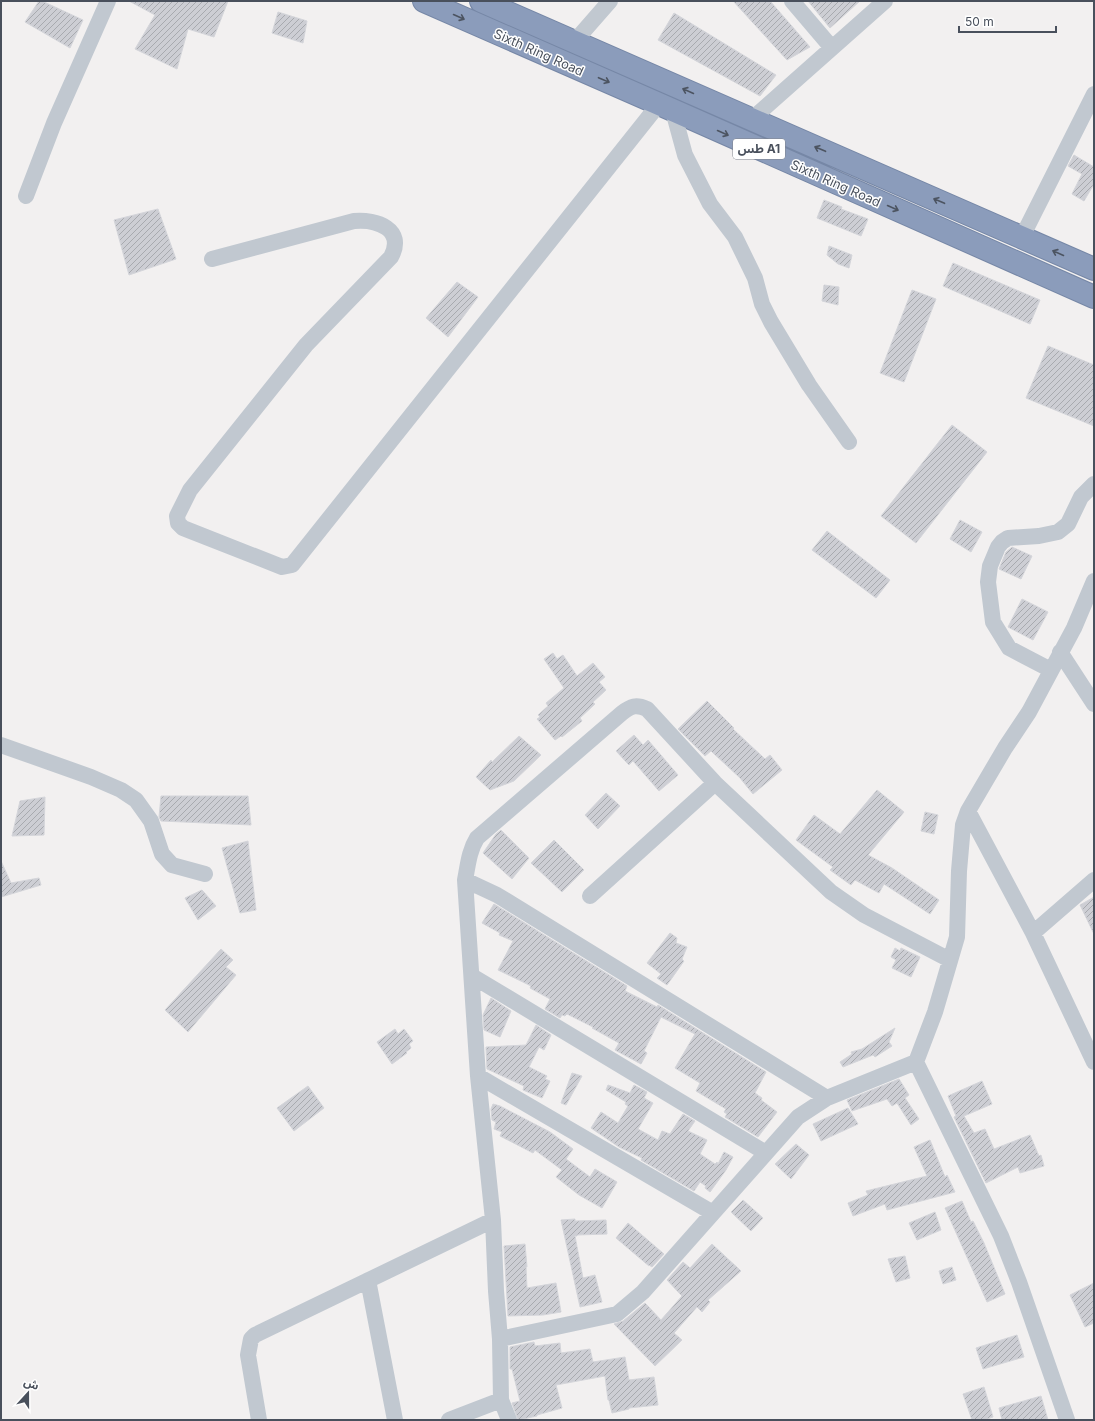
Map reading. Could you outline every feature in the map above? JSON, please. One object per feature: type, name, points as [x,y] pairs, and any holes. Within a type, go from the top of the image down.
[{"type":"highway","name":"Sixth Ring Road","points":[[424,1],[1094,297]]},
{"type":"highway","name":"Sixth Ring Road","points":[[481,1],[1094,269]]},
{"type":"street","points":[[26,196],[54,123],[108,1]]},
{"type":"street","points":[[575,41],[610,1]]},
{"type":"street","points":[[792,1],[832,48]]},
{"type":"street","points":[[752,119],[885,1]]},
{"type":"street","points":[[1022,237],[1094,94]]},
{"type":"street","points":[[212,259],[361,220],[386,227],[394,235],[394,247],[391,256],[306,345],[190,490],[177,516],[178,523],[183,528],[282,567],[292,565],[666,107]]},
{"type":"street","points":[[666,107],[684,155],[710,204],[735,237],[755,278],[762,304],[771,322],[809,385],[849,442]]},
{"type":"street","points":[[1051,670],[1009,648],[993,622],[988,582],[990,566],[998,547],[1008,538],[1039,536],[1058,532],[1068,524],[1081,497],[1094,484]]},
{"type":"street","points":[[1067,1420],[1019,1282],[1001,1236],[916,1062],[935,1012],[957,937],[959,871],[963,825],[968,811],[1005,748],[1029,712],[1074,628],[1094,581]]},
{"type":"street","points":[[1060,652],[1094,704]]},
{"type":"street","points":[[509,1420],[501,1400],[500,1339],[492,1220],[478,1076],[465,880],[469,855],[477,838],[628,708],[640,706],[647,709],[715,783],[831,892],[864,915],[950,960]]},
{"type":"street","points":[[1,745],[91,777],[121,790],[136,800],[151,821],[162,854],[172,865],[205,874]]},
{"type":"street","points":[[590,896],[715,783]]},
{"type":"street","points":[[968,811],[1033,933],[1094,1062]]},
{"type":"street","points":[[465,880],[497,894],[827,1098]]},
{"type":"street","points":[[1033,933],[1094,880]]},
{"type":"street","points":[[472,976],[766,1153]]},
{"type":"street","points":[[500,1339],[617,1314],[643,1292],[798,1117],[827,1098],[916,1062]]},
{"type":"street","points":[[478,1076],[713,1213]]},
{"type":"street","points":[[259,1420],[248,1355],[251,1340],[255,1335],[492,1220]]},
{"type":"street","points":[[368,1280],[395,1420]]},
{"type":"street","points":[[448,1420],[501,1400]]},
{"type":"building","points":[[39,1],[83,20],[70,48],[25,22]]},
{"type":"building","points":[[129,1],[228,1],[214,37],[188,29],[177,69],[135,49],[155,15]]},
{"type":"building","points":[[733,1],[770,1],[810,47],[787,60]]},
{"type":"building","points":[[808,1],[860,1],[830,28]]},
{"type":"building","points":[[278,12],[307,21],[303,43],[272,33]]},
{"type":"building","points":[[674,13],[776,75],[760,96],[658,40]]},
{"type":"building","points":[[1074,155],[1094,167],[1094,184],[1084,201],[1072,194],[1082,174],[1068,166]]},
{"type":"building","points":[[824,200],[842,207],[841,209],[868,219],[861,236],[817,218]]},
{"type":"building","points":[[158,209],[176,259],[129,275],[114,220]]},
{"type":"building","points":[[829,246],[852,255],[849,268],[838,264],[827,255]]},
{"type":"building","points":[[953,263],[1040,300],[1030,324],[943,286]]},
{"type":"building","points":[[457,282],[478,297],[448,337],[426,318]]},
{"type":"building","points":[[824,285],[839,287],[838,305],[822,301]]},
{"type":"building","points":[[912,290],[936,299],[904,382],[880,373]]},
{"type":"building","points":[[1048,346],[1094,365],[1094,426],[1026,398]]},
{"type":"building","points":[[952,425],[987,452],[916,543],[881,516]]},
{"type":"building","points":[[960,520],[982,532],[971,552],[950,539]]},
{"type":"building","points":[[827,531],[890,580],[876,598],[812,550]]},
{"type":"building","points":[[1012,547],[1032,556],[1021,579],[999,569],[1006,552]]},
{"type":"building","points":[[1022,599],[1048,612],[1033,640],[1008,627]]},
{"type":"building","points":[[553,653],[557,659],[563,655],[577,676],[593,663],[605,677],[599,682],[606,690],[593,702],[595,704],[580,718],[582,721],[562,737],[561,736],[555,740],[537,719],[540,717],[538,715],[548,706],[546,703],[564,688],[544,659]]},
{"type":"building","points":[[707,701],[734,728],[733,729],[765,759],[770,755],[782,770],[753,794],[740,778],[711,751],[705,756],[678,729]]},
{"type":"building","points":[[634,735],[643,745],[648,740],[678,775],[659,791],[633,761],[629,765],[616,751]]},
{"type":"building","points":[[519,736],[541,755],[514,781],[490,790],[476,777],[491,760],[492,762]]},
{"type":"building","points":[[877,790],[904,812],[868,855],[892,868],[939,900],[930,914],[884,884],[879,893],[855,880],[851,885],[830,870],[833,867],[796,840],[814,815],[840,834]]},
{"type":"building","points":[[606,793],[620,806],[598,829],[585,815]]},
{"type":"building","points":[[161,796],[248,796],[251,825],[161,821],[159,817]]},
{"type":"building","points":[[45,797],[44,835],[12,836],[20,801]]},
{"type":"building","points":[[925,812],[938,815],[934,834],[921,831]]},
{"type":"building","points":[[501,830],[529,858],[512,879],[483,853],[496,834]]},
{"type":"building","points":[[554,840],[584,870],[562,892],[531,863]]},
{"type":"building","points":[[248,841],[256,910],[240,913],[222,848]]},
{"type":"building","points":[[1,861],[11,883],[39,878],[41,885],[1,897]]},
{"type":"building","points":[[202,890],[216,906],[198,920],[185,898]]},
{"type":"building","points":[[1094,897],[1094,934],[1080,905]]},
{"type":"building","points":[[494,904],[627,986],[625,991],[657,1007],[658,1005],[766,1072],[755,1093],[762,1098],[761,1100],[777,1112],[758,1137],[725,1117],[727,1114],[724,1112],[726,1109],[696,1091],[700,1083],[675,1068],[695,1034],[661,1017],[644,1051],[647,1053],[641,1064],[615,1050],[619,1043],[592,1028],[593,1027],[567,1014],[565,1016],[562,1015],[560,1018],[545,1009],[550,999],[530,988],[531,986],[498,970],[513,941],[499,935],[500,933],[482,923]]},
{"type":"building","points":[[670,933],[677,938],[676,943],[687,947],[682,959],[684,961],[667,985],[657,978],[661,974],[647,963]]},
{"type":"building","points":[[895,948],[900,951],[901,948],[920,957],[911,977],[892,968],[896,960],[891,957]]},
{"type":"building","points":[[221,949],[233,960],[226,967],[236,975],[188,1032],[165,1010]]},
{"type":"building","points":[[491,998],[511,1011],[500,1037],[484,1030],[483,1015]]},
{"type":"building","points":[[536,1025],[551,1035],[544,1050],[539,1047],[529,1067],[547,1076],[545,1079],[550,1081],[542,1098],[523,1090],[524,1086],[487,1069],[486,1047],[526,1045]]},
{"type":"building","points":[[895,1028],[889,1042],[892,1046],[875,1057],[873,1055],[843,1067],[840,1062],[852,1054],[851,1052],[862,1049]]},
{"type":"building","points":[[395,1029],[398,1034],[404,1029],[413,1041],[409,1044],[411,1048],[406,1052],[407,1053],[392,1064],[377,1042]]},
{"type":"building","points":[[572,1073],[582,1076],[566,1105],[561,1103]]},
{"type":"building","points":[[899,1079],[909,1095],[905,1098],[919,1119],[911,1125],[897,1103],[892,1106],[887,1099],[852,1111],[847,1100]]},
{"type":"building","points":[[982,1081],[992,1104],[964,1116],[974,1133],[985,1129],[994,1149],[1030,1135],[1039,1156],[1041,1155],[1044,1166],[1020,1173],[1018,1167],[986,1183],[954,1117],[956,1116],[948,1096]]},
{"type":"building","points":[[608,1085],[630,1093],[634,1085],[647,1092],[644,1098],[653,1103],[638,1129],[658,1140],[662,1131],[670,1134],[683,1114],[695,1121],[688,1131],[707,1140],[700,1154],[715,1164],[717,1162],[718,1164],[724,1152],[733,1157],[726,1170],[710,1192],[705,1188],[706,1186],[700,1182],[694,1191],[641,1160],[642,1158],[619,1147],[591,1128],[601,1112],[618,1123],[628,1106],[625,1104],[626,1102],[606,1090]]},
{"type":"building","points":[[308,1086],[324,1108],[294,1131],[277,1108]]},
{"type":"building","points":[[493,1104],[500,1106],[550,1132],[573,1149],[566,1159],[590,1177],[595,1169],[617,1182],[602,1208],[579,1195],[556,1177],[562,1170],[535,1150],[533,1153],[500,1136],[502,1132],[494,1129],[496,1122],[492,1120],[491,1109]]},
{"type":"building","points":[[848,1108],[858,1124],[821,1141],[813,1124]]},
{"type":"building","points":[[930,1140],[945,1177],[947,1175],[955,1192],[887,1210],[885,1204],[853,1216],[848,1203],[868,1195],[866,1191],[927,1176],[914,1147]]},
{"type":"building","points":[[796,1144],[809,1155],[791,1179],[775,1164]]},
{"type":"building","points":[[743,1200],[763,1218],[751,1231],[731,1212]]},
{"type":"building","points":[[962,1201],[971,1222],[973,1221],[984,1243],[1005,1294],[987,1302],[945,1208]]},
{"type":"building","points":[[935,1212],[941,1230],[917,1240],[909,1223]]},
{"type":"building","points":[[575,1219],[575,1221],[606,1220],[607,1234],[575,1236],[583,1278],[595,1275],[602,1302],[580,1307],[561,1220]]},
{"type":"building","points":[[628,1223],[664,1254],[652,1267],[616,1238]]},
{"type":"building","points":[[525,1244],[527,1288],[556,1283],[561,1312],[543,1315],[508,1316],[504,1246]]},
{"type":"building","points":[[712,1244],[741,1271],[708,1300],[710,1302],[702,1312],[697,1307],[674,1333],[682,1340],[655,1366],[614,1324],[623,1321],[645,1303],[661,1320],[682,1296],[667,1280],[683,1262],[690,1268]]},
{"type":"building","points":[[905,1256],[910,1278],[896,1282],[888,1259]]},
{"type":"building","points":[[952,1267],[956,1280],[943,1284],[939,1271]]},
{"type":"building","points":[[1094,1283],[1094,1323],[1085,1327],[1070,1295]]},
{"type":"building","points":[[1017,1335],[1024,1357],[983,1369],[976,1348]]},
{"type":"building","points":[[534,1342],[535,1346],[560,1343],[561,1353],[590,1349],[593,1362],[625,1357],[629,1380],[654,1377],[658,1405],[629,1408],[612,1413],[608,1400],[605,1376],[556,1385],[562,1408],[518,1420],[512,1403],[520,1401],[512,1369],[510,1369],[510,1347]]},
{"type":"building","points":[[984,1387],[993,1417],[984,1420],[972,1420],[963,1394]]},
{"type":"building","points":[[1041,1396],[1048,1420],[1002,1420],[999,1408]]}]
